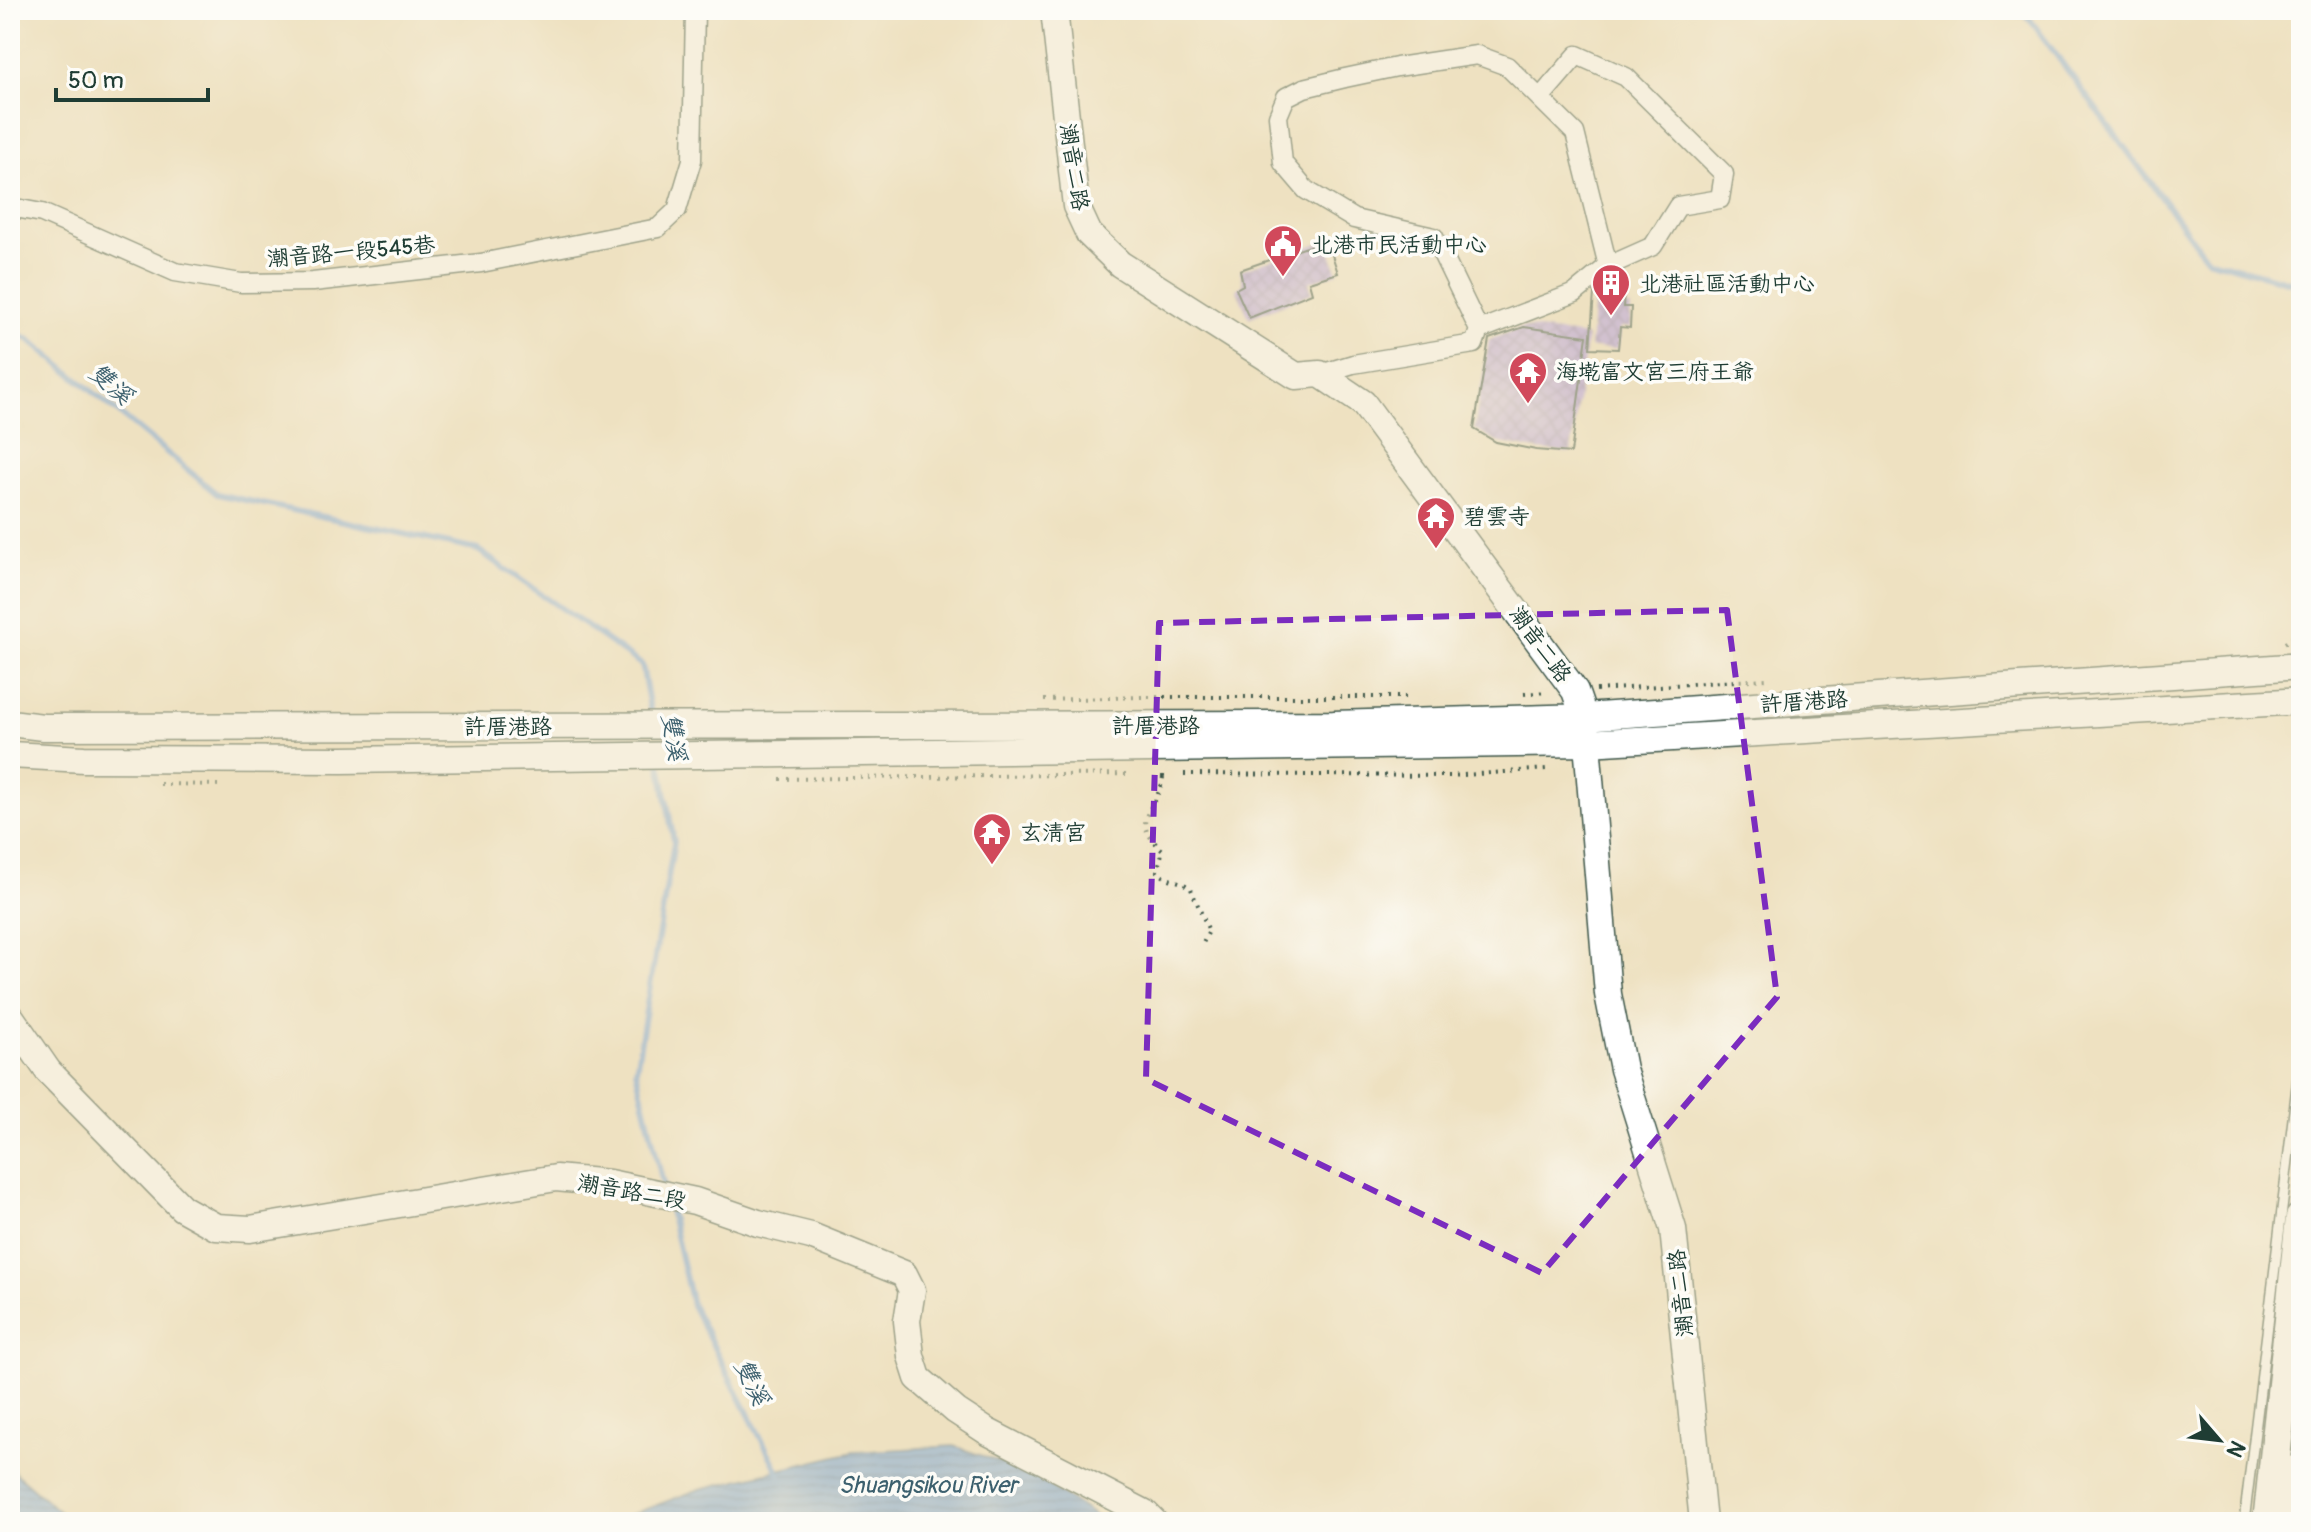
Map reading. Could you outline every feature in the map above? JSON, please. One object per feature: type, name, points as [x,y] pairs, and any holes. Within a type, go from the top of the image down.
[{"type":"highway","points":[[2294,1522],[2301,1470]]},
{"type":"main road","points":[[2268,1522],[2301,1218]]},
{"type":"street","name":"潮音路一段545巷","points":[[10,207],[42,213],[175,272],[241,283],[313,282],[481,263],[658,228],[677,210],[692,160],[695,10]]},
{"type":"street","name":"潮音二路","points":[[1054,10],[1076,206],[1089,234],[1120,264],[1296,376],[1320,374],[1363,403],[1575,691],[1586,730],[1608,994],[1623,1069],[1673,1229],[1703,1522]]},
{"type":"street","points":[[1320,374],[1353,364],[1474,344],[1479,330],[1434,237],[1354,219],[1306,190],[1283,163],[1278,116],[1286,97],[1304,88],[1397,67],[1477,55],[1507,66],[1575,133],[1608,266]]},
{"type":"street","points":[[1479,330],[1575,293],[1608,266],[1653,246],[1678,206],[1720,199],[1724,174],[1626,77],[1577,55],[1540,98]]},
{"type":"street","name":"許厝港路","points":[[10,723],[43,727],[1333,724],[1586,730],[2301,666]]},
{"type":"street","name":"許厝港路","points":[[10,755],[84,759],[342,760],[673,756],[1586,730],[2301,701]]},
{"type":"street","name":"潮音路二段","points":[[10,1016],[48,1071],[182,1208],[216,1227],[250,1229],[556,1178],[609,1183],[695,1201],[758,1223],[811,1236],[904,1274],[912,1290],[907,1321],[911,1356],[918,1378],[956,1411],[988,1432],[1145,1513],[1154,1522]]},
{"type":"lane","points":[[2244,1522],[2301,1053]]},
{"type":"path","points":[[2280,646],[2301,632]]},
{"type":"path","points":[[1519,694],[1779,678]]},
{"type":"path","points":[[1031,700],[1414,697]]},
{"type":"path","points":[[1163,774],[1161,789],[1147,811],[1145,829],[1152,841],[1163,850],[1157,871],[1163,878],[1186,884],[1191,889],[1209,931],[1201,947]]},
{"type":"highlighted area","points":[[1727,610],[1777,997],[1542,1273],[1146,1079],[1159,623]]},
{"type":"water","name":"Shuangsikou River","points":[[954,1446],[1025,1471],[1105,1522],[611,1522],[700,1489],[853,1452]]},
{"type":"water","points":[[10,1463],[14,1472],[71,1522],[10,1522]]},
{"type":"building","name":"北港市民活動中心","points":[[1327,240],[1338,273],[1309,282],[1312,293],[1249,318],[1236,289],[1243,285],[1240,270]]},
{"type":"building","name":"北港社區活動中心","points":[[1613,277],[1625,278],[1623,307],[1631,307],[1630,328],[1620,327],[1618,349],[1590,348],[1594,293]]},
{"type":"building","name":"海墘富文宮三府王爺","points":[[1524,327],[1587,336],[1571,453],[1496,442],[1474,429],[1489,339]]},
{"type":"waterway","points":[[2023,10],[2207,259],[2301,285]]},
{"type":"waterway","name":"雙溪","points":[[10,330],[30,340],[217,494],[478,550],[642,665],[652,720]]},
{"type":"waterway","name":"雙溪","points":[[660,763],[674,842],[636,1070],[664,1188]]},
{"type":"waterway","name":"雙溪","points":[[668,1202],[692,1305],[780,1475]]},
{"type":"place","name":"北港市民活動中心","points":[[1283,278]]},
{"type":"place","name":"北港社區活動中心","points":[[1611,317]]},
{"type":"place","name":"海墘富文宮三府王爺","points":[[1528,405]]},
{"type":"place","name":"碧雲寺","points":[[1436,550]]},
{"type":"place","name":"玄清宮","points":[[992,866]]}]
